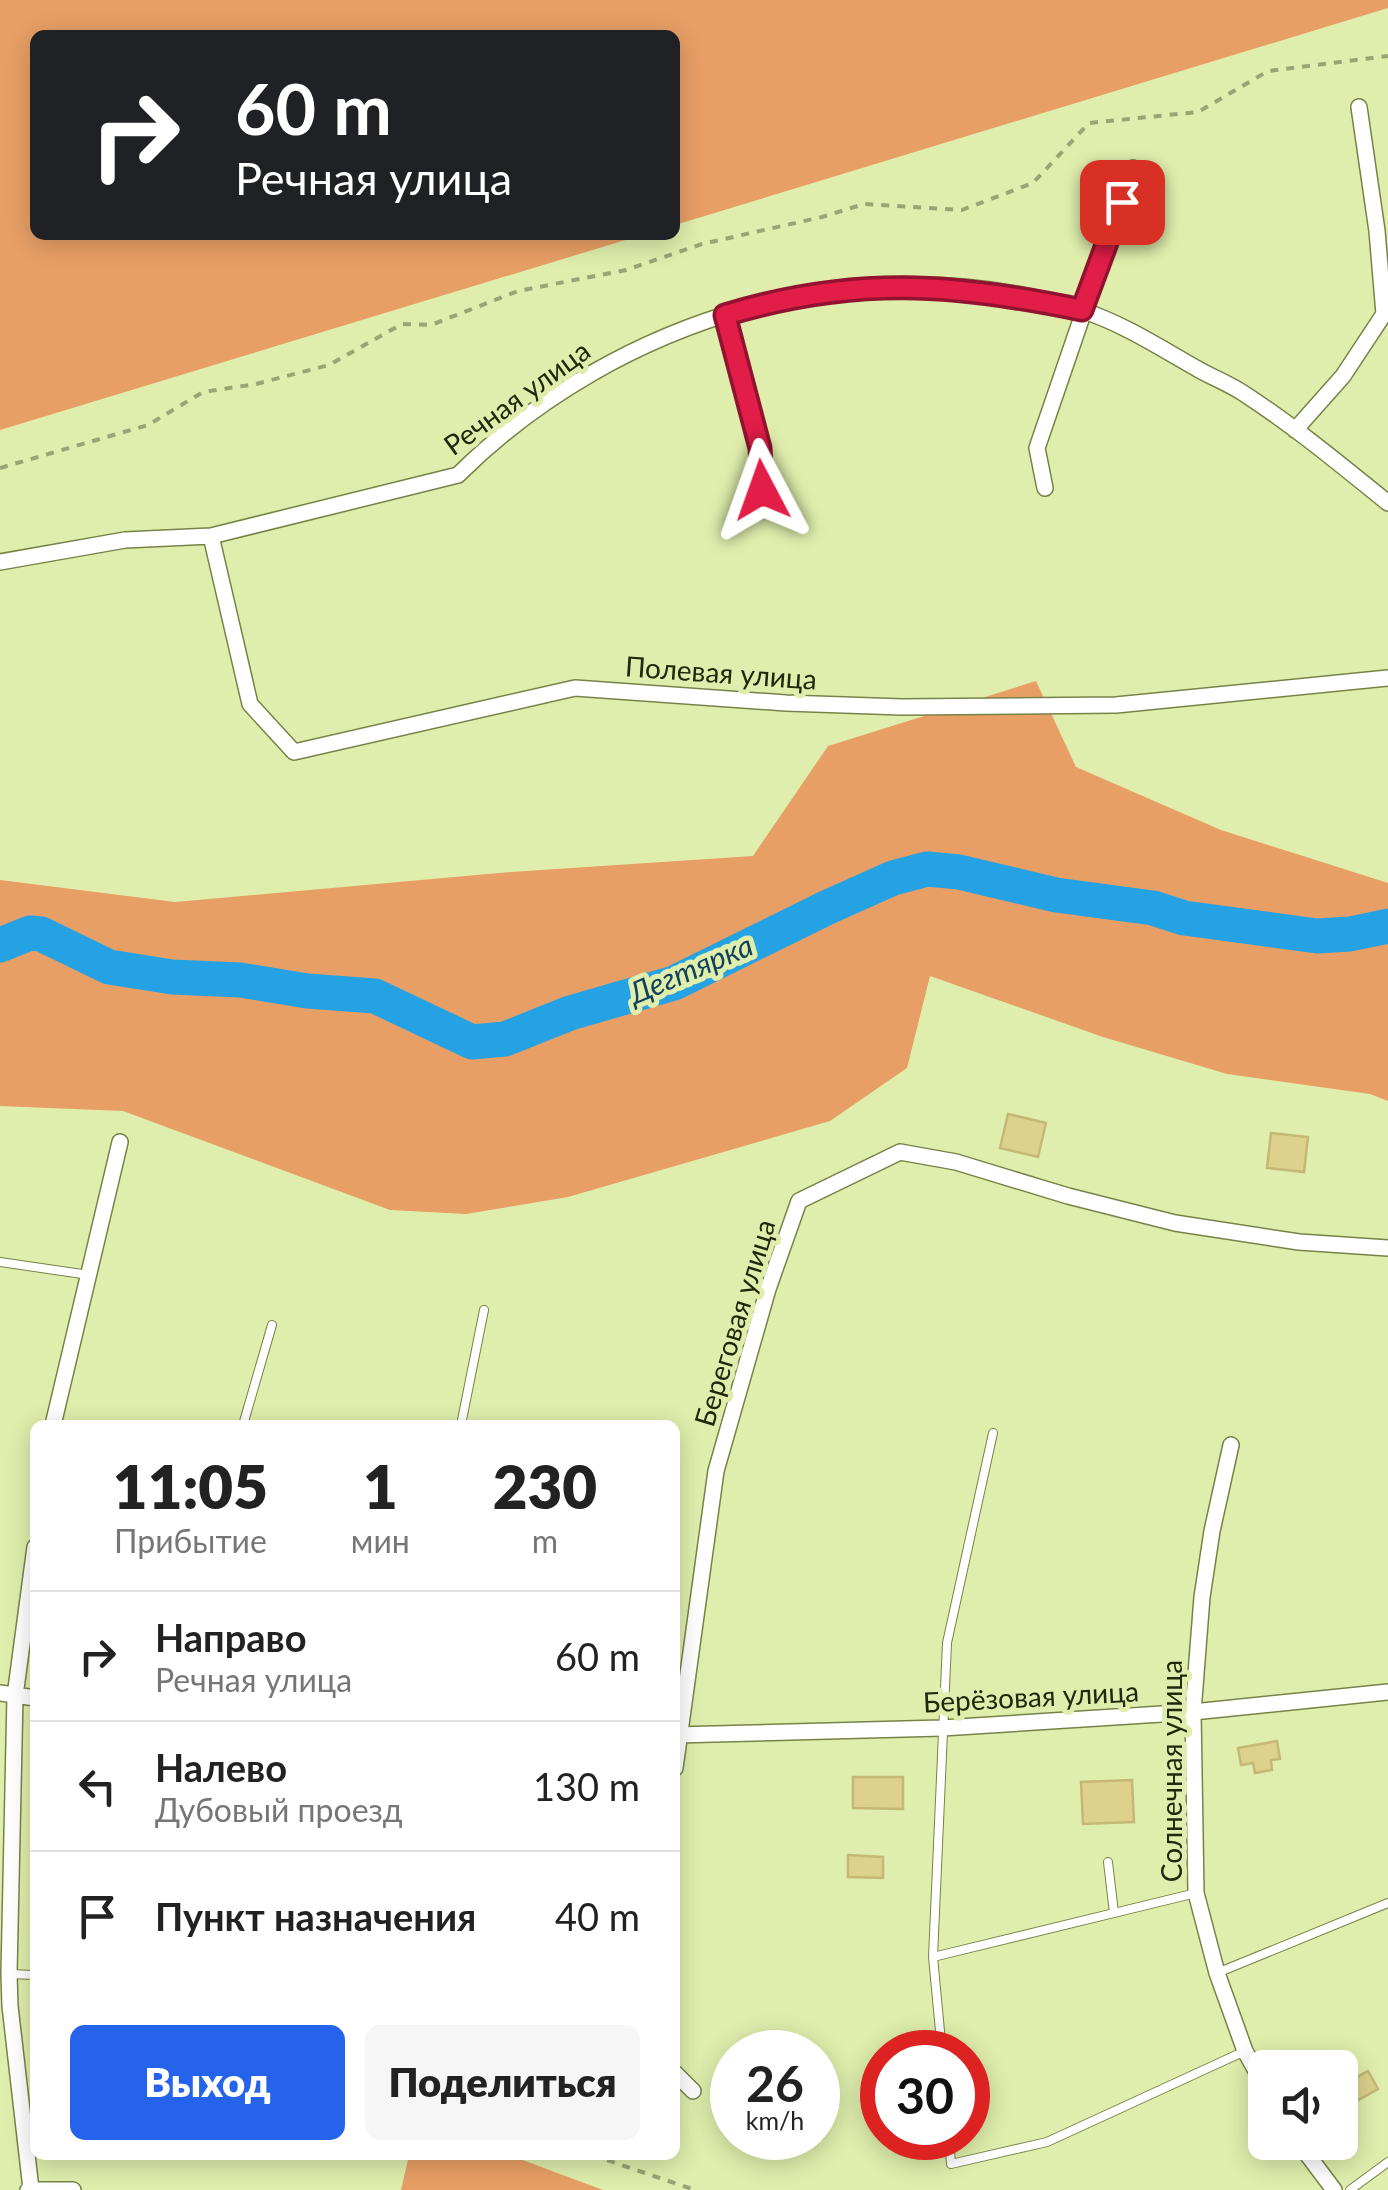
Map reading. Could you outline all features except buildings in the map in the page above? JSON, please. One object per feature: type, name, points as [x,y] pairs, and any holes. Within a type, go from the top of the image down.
[{"type":"street","points":[[1294,430],[1343,376],[1384,314],[1378,232],[1359,107]]},
{"type":"street","points":[[1045,488],[1037,448],[1134,168]]},
{"type":"street","name":"Речная улица","points":[[0,562],[125,540],[211,536],[458,475],[538,408],[614,359],[696,323],[761,304],[852,289],[918,286],[999,293],[1082,310],[1160,344],[1241,392],[1388,503]]},
{"type":"street","points":[[725,315],[760,448],[762,490]]},
{"type":"street","name":"Полевая улица","points":[[211,536],[250,704],[294,752],[575,688],[805,704],[1056,706],[1116,705],[1388,678]]},
{"type":"street","points":[[54,1420],[120,1142]]},
{"type":"street","name":"Береговая улица","points":[[680,1709],[716,1471],[768,1288],[799,1201],[900,1152],[956,1162],[1175,1223],[1299,1242],[1388,1248]]},
{"type":"street","name":"Солнечная улица","points":[[1231,1445],[1202,1597],[1194,1712],[1196,1893],[1216,1972],[1248,2056]]},
{"type":"street","points":[[30,1574],[8,1694],[10,2006],[30,2190],[73,2190]]},
{"type":"street","name":"Берёзовая улица","points":[[680,1735],[942,1728],[1194,1712],[1388,1692]]},
{"type":"street","points":[[680,2079],[693,2091]]},
{"type":"street","points":[[1312,2160],[1334,2190]]},
{"type":"lane","points":[[0,1262],[88,1275]]},
{"type":"lane","points":[[461,1420],[484,1310]]},
{"type":"lane","points":[[244,1420],[272,1326]]},
{"type":"lane","points":[[940,2030],[934,1956],[947,1642],[993,1433]]},
{"type":"lane","points":[[1108,1862],[1114,1913]]},
{"type":"lane","points":[[934,1956],[1196,1893]]},
{"type":"lane","points":[[1216,1972],[1388,1903]]},
{"type":"lane","points":[[9,1974],[30,1975]]},
{"type":"lane","points":[[990,2155],[1047,2142],[1245,2051]]},
{"type":"lane","points":[[1350,2190],[1388,2162]]},
{"type":"path","points":[[0,468],[148,425],[204,392],[256,384],[329,365],[402,324],[431,325],[518,290],[626,270],[702,244],[864,204],[962,210],[1032,183],[1089,123],[1198,112],[1268,71],[1388,56]]},
{"type":"path","points":[[607,2160],[695,2190]]},
{"type":"shaded area","points":[[0,0],[1388,0],[1388,8],[680,223],[680,30],[30,30],[30,240],[626,240],[0,430]]},
{"type":"shaded area","points":[[1036,681],[1076,767],[1221,830],[1388,883],[1388,1101],[1370,1094],[1227,1074],[1103,1037],[930,976],[907,1068],[830,1121],[568,1197],[466,1214],[390,1210],[123,1111],[0,1106],[0,880],[175,902],[511,872],[753,856],[828,746]]},
{"type":"shaded area","points":[[408,2160],[522,2160],[603,2190],[401,2190]]},
{"type":"waterway","name":"Дегтярка","points":[[0,945],[30,933],[41,934],[109,967],[172,977],[240,980],[307,991],[375,996],[472,1042],[505,1039],[570,1013],[674,983],[828,907],[893,878],[927,869],[959,872],[1056,895],[1153,908],[1184,918],[1317,936],[1388,926]]},
{"type":"route","points":[[762,490],[760,448],[725,315],[761,304],[852,289],[918,286],[999,293],[1082,310],[1122,202]]}]
